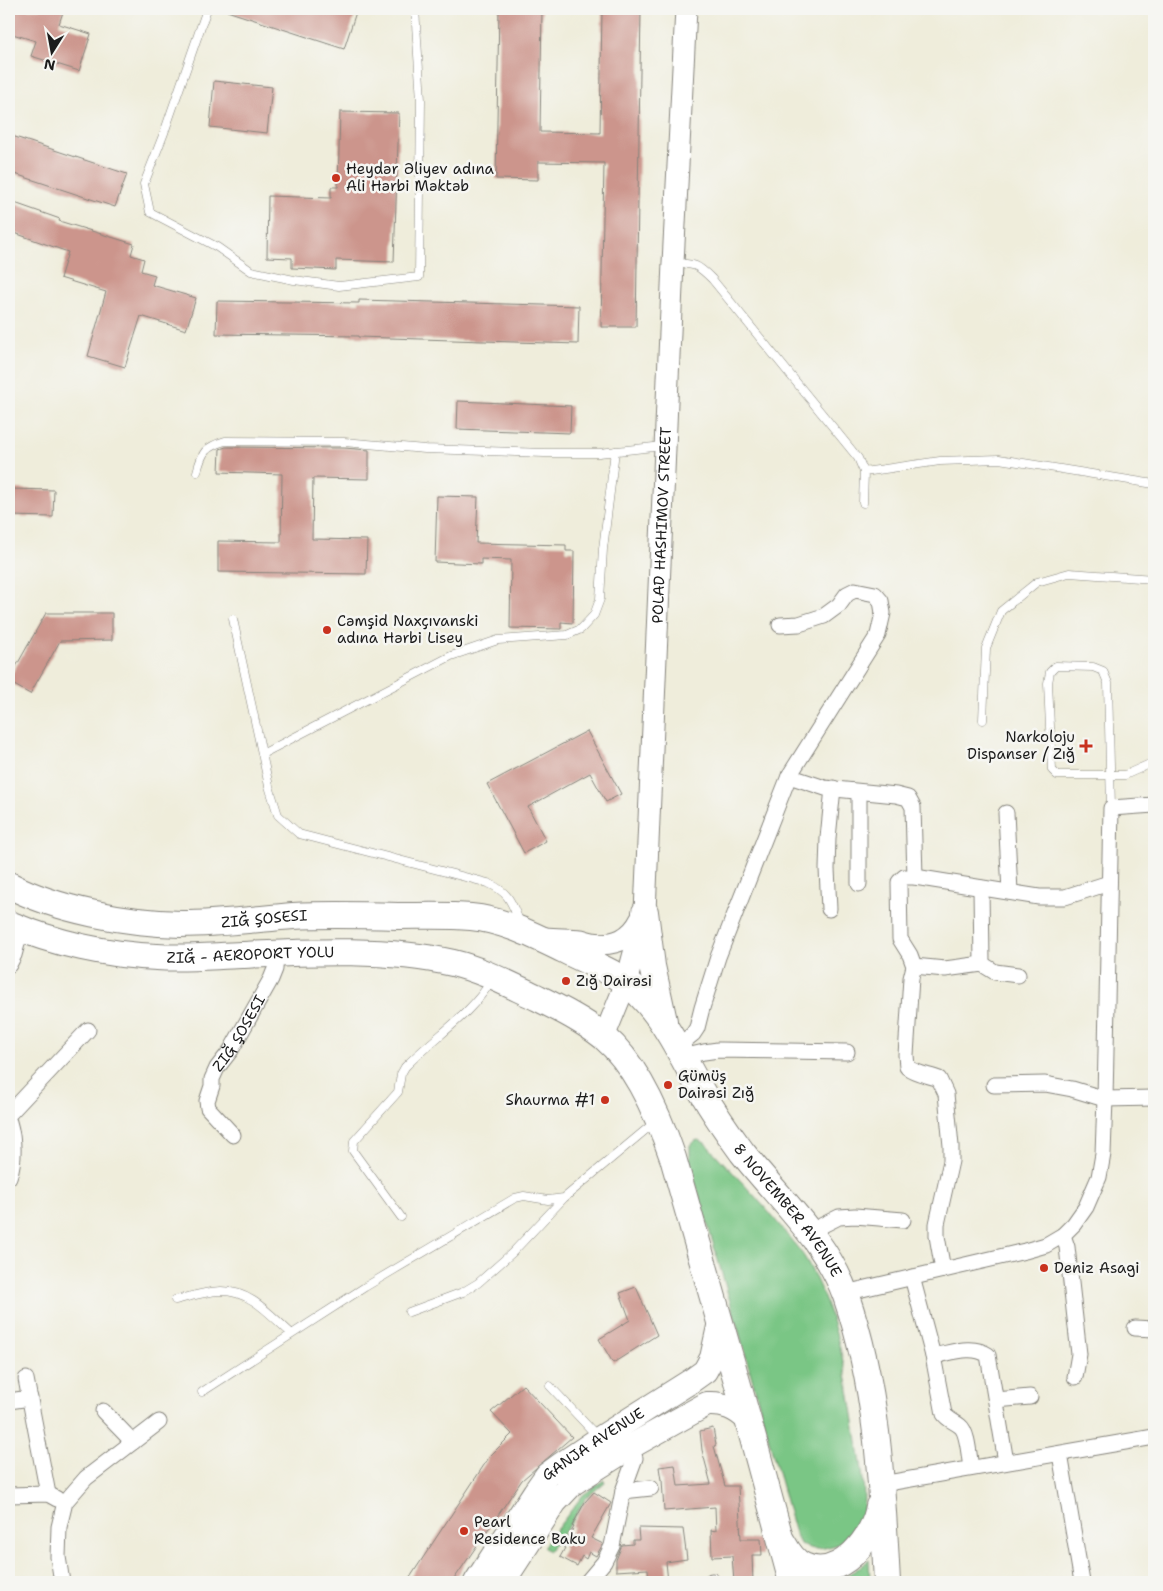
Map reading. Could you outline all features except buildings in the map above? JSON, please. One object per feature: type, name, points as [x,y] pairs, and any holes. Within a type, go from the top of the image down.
[{"type":"highway","name":"8 NOVEMBER AVENUE","points":[[9,885],[37,898],[59,904],[96,913],[158,923],[208,923],[297,916],[472,917],[490,920],[532,935],[618,977],[626,983],[648,1003],[664,1024],[723,1126],[747,1158],[809,1232],[822,1250],[845,1293],[859,1340],[868,1380],[878,1442],[887,1582]]},
{"type":"highway","points":[[645,912],[652,966],[664,1024]]},
{"type":"highway","points":[[15,926],[51,939],[88,948],[157,958],[276,954],[376,954],[421,958],[454,964],[494,977],[560,1009],[604,1037],[633,1072],[658,1119],[673,1158],[792,1582]]},
{"type":"highway","points":[[780,1538],[795,1560],[804,1566],[815,1569],[827,1568],[838,1564],[849,1558],[868,1537],[878,1513],[882,1484]]},
{"type":"main road","name":"GANJA AVENUE","points":[[476,1582],[547,1475],[705,1371],[712,1358],[720,1322]]},
{"type":"main road","name":"GANJA AVENUE","points":[[503,1582],[555,1502],[573,1483],[630,1446],[707,1404],[718,1403],[728,1406],[738,1411],[748,1420]]},
{"type":"street","name":"POLAD HASHIMOV STREET","points":[[604,1037],[626,983],[645,912],[673,262],[686,9]]},
{"type":"street","points":[[680,1052],[697,1028],[718,957],[789,776],[878,635],[883,613],[881,601],[875,594],[855,590],[847,594],[840,605],[824,616],[799,624],[780,625]]},
{"type":"street","points":[[789,776],[825,788],[896,795],[908,798],[913,807],[915,877]]},
{"type":"street","points":[[829,909],[828,838],[834,788]]},
{"type":"street","points":[[859,792],[859,884]]},
{"type":"street","points":[[845,1293],[1046,1245],[1063,1235],[1074,1224],[1086,1207],[1099,1177],[1103,1154],[1111,808],[1154,805]]},
{"type":"street","points":[[1006,812],[1010,892]]},
{"type":"street","points":[[943,1270],[937,1236],[939,1211],[951,1161],[946,1094],[939,1079],[913,1072],[907,1067],[906,1055],[911,978],[914,966],[910,955],[900,939],[899,882],[904,877],[915,877],[1039,897],[1065,897],[1109,882]]},
{"type":"street","points":[[981,888],[982,964]]},
{"type":"street","points":[[532,935],[604,944],[611,943],[632,933],[645,912]]},
{"type":"street","points":[[9,966],[15,926]]},
{"type":"street","points":[[233,1135],[208,1108],[207,1101],[212,1086],[212,1079],[217,1068],[231,1050],[271,979],[275,969],[276,954]]},
{"type":"street","points":[[914,966],[945,969],[982,964],[995,972],[1018,975]]},
{"type":"street","points":[[9,1114],[88,1030]]},
{"type":"street","points":[[680,1052],[718,1050],[847,1052]]},
{"type":"street","points":[[994,1085],[1045,1084],[1105,1100],[1154,1098]]},
{"type":"street","points":[[9,1122],[12,1132],[13,1152],[9,1177]]},
{"type":"street","points":[[809,1232],[839,1217],[855,1216],[903,1220]]},
{"type":"street","points":[[1063,1235],[1067,1247],[1077,1328],[1079,1354],[1075,1377]]},
{"type":"street","points":[[912,1277],[933,1356],[944,1414],[948,1420],[959,1425],[964,1431],[971,1468]]},
{"type":"street","points":[[1135,1328],[1154,1329]]},
{"type":"street","points":[[933,1356],[974,1349],[988,1354],[1006,1462]]},
{"type":"street","points":[[26,1379],[48,1494]]},
{"type":"street","points":[[996,1400],[1030,1397]]},
{"type":"street","points":[[9,1401],[30,1398]]},
{"type":"street","points":[[103,1411],[133,1442]]},
{"type":"street","points":[[62,1582],[58,1557],[59,1527],[65,1502],[86,1478],[159,1422]]},
{"type":"street","points":[[882,1484],[1154,1437]]},
{"type":"street","points":[[587,1582],[604,1562],[612,1546],[622,1491],[635,1458],[630,1446]]},
{"type":"street","points":[[1060,1454],[1082,1582]]},
{"type":"street","points":[[622,1491],[651,1488]]},
{"type":"street","points":[[9,1495],[48,1494],[65,1502]]},
{"type":"lane","points":[[207,9],[164,133],[144,184],[150,212],[217,247],[251,271],[294,280],[339,286],[419,276],[421,100],[415,9]]},
{"type":"lane","points":[[673,262],[694,264],[702,268],[858,458],[864,472],[863,503]]},
{"type":"lane","points":[[197,472],[202,455],[211,445],[225,441],[344,442],[425,449],[544,453],[599,453],[665,446]]},
{"type":"lane","points":[[262,754],[451,656],[498,640],[567,635],[581,629],[594,615],[600,599],[602,549],[615,451]]},
{"type":"lane","points":[[864,472],[940,461],[999,460],[1154,484]]},
{"type":"lane","points":[[983,720],[986,648],[1001,611],[1037,582],[1069,574],[1154,579]]},
{"type":"lane","points":[[232,619],[269,786],[278,815],[299,834],[488,883],[505,893],[532,935]]},
{"type":"lane","points":[[1111,808],[1110,776],[1108,682],[1103,671],[1093,667],[1056,666],[1050,672],[1048,683],[1052,770],[1057,775],[1110,776],[1125,775],[1154,762]]},
{"type":"lane","points":[[401,1217],[353,1151],[354,1141],[398,1092],[401,1074],[405,1068],[470,1008],[494,977]]},
{"type":"lane","points":[[409,1312],[463,1292],[478,1283],[512,1254],[564,1198],[658,1119]]},
{"type":"lane","points":[[202,1392],[365,1287],[515,1198],[524,1196],[548,1200],[564,1198]]},
{"type":"lane","points":[[175,1300],[219,1291],[239,1293],[257,1302],[292,1334]]},
{"type":"lane","points":[[550,1386],[599,1439]]},
{"type":"green space","points":[[699,1140],[705,1143],[748,1188],[801,1252],[808,1263],[827,1306],[840,1350],[850,1395],[864,1489],[863,1508],[859,1526],[849,1538],[836,1545],[818,1549],[805,1547],[800,1544],[794,1530],[690,1164],[690,1145],[694,1141]]},
{"type":"green space","points":[[604,1480],[605,1482],[586,1498],[569,1526],[549,1551],[543,1547],[583,1495]]},
{"type":"green space","points":[[869,1560],[870,1582],[834,1582],[854,1571]]},
{"type":"place","name":"Heydər Əliyev adına Ali Hərbi Məktəb","points":[[336,178]]},
{"type":"place","name":"Cəmşid Naxçıvanski adına Hərbi Lisey","points":[[327,630]]},
{"type":"place","name":"Narkoloju Dispanser / Zığ","points":[[1086,746]]},
{"type":"place","name":"Zığ Dairəsi","points":[[566,981]]},
{"type":"place","name":"Gümüş Dairəsi Zığ","points":[[668,1085]]},
{"type":"place","name":"Shaurma #1","points":[[605,1100]]},
{"type":"place","name":"Deniz Asagi","points":[[1044,1268]]},
{"type":"place","name":"Pearl Residence Baku","points":[[464,1531]]}]
